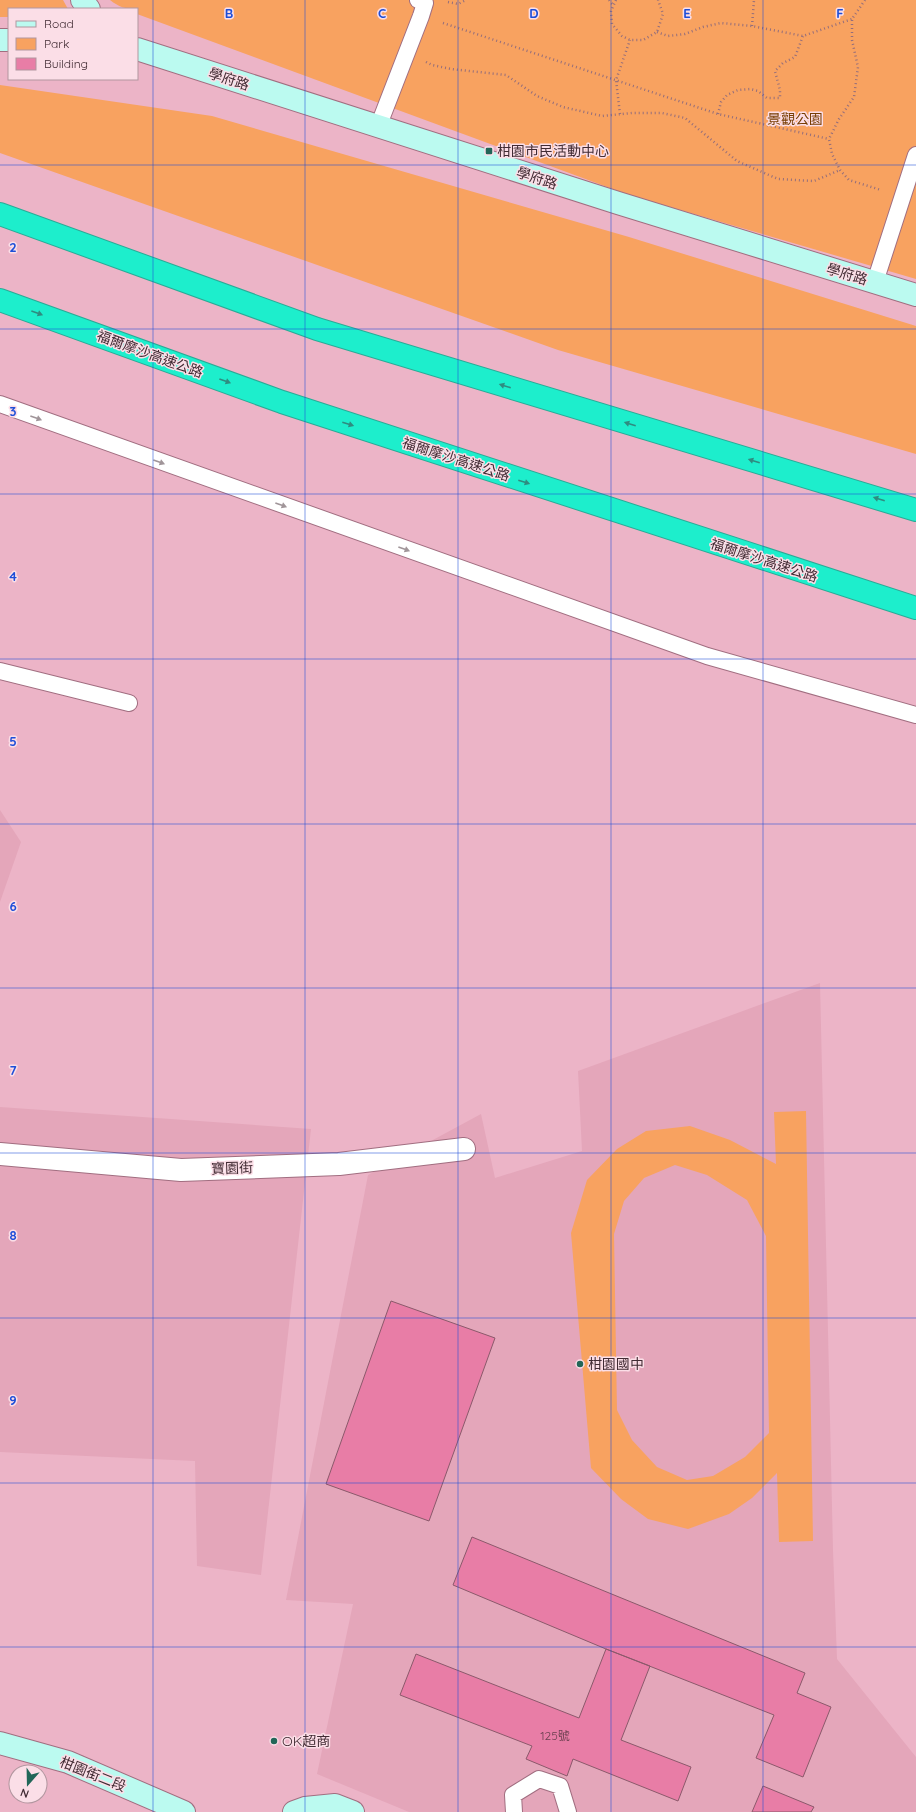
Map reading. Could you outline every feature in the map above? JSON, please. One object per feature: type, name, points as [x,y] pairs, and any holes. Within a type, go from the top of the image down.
[{"type":"highway","points":[[0,214],[316,329],[916,510]]},
{"type":"highway","name":"福爾摩沙高速公路","points":[[0,300],[282,402],[916,608]]},
{"type":"street","points":[[82,0],[88,8]]},
{"type":"street","name":"學府路","points":[[138,49],[378,127],[916,295]]},
{"type":"street","name":"寶園街","points":[[0,1154],[181,1170],[339,1164],[464,1149]]},
{"type":"street","name":"柑園街二段","points":[[0,1743],[68,1762],[184,1812]]},
{"type":"street","points":[[294,1812],[305,1808],[335,1804],[353,1812]]},
{"type":"lane","points":[[378,127],[421,16],[425,3],[418,0]]},
{"type":"lane","points":[[875,282],[916,155]]},
{"type":"lane","points":[[0,404],[707,656],[916,715]]},
{"type":"lane","points":[[0,671],[129,703]]},
{"type":"lane","points":[[514,1812],[513,1795],[539,1779],[560,1786],[568,1812]]},
{"type":"path","points":[[448,2],[458,4],[466,0]]},
{"type":"path","points":[[609,0],[613,5]]},
{"type":"path","points":[[616,0],[611,11],[612,24],[622,36],[630,40],[643,40],[657,32],[663,14],[658,0]]},
{"type":"path","points":[[752,26],[754,0]]},
{"type":"path","points":[[865,0],[852,19],[852,40],[858,67],[854,97],[839,119],[829,139],[832,154],[840,170],[848,180],[902,197]]},
{"type":"path","points":[[421,16],[718,114],[829,139]]},
{"type":"path","points":[[657,32],[668,36],[685,34],[703,27],[721,23],[752,26],[803,36],[852,19]]},
{"type":"path","points":[[718,114],[720,102],[727,95],[738,90],[750,89],[758,91],[767,98],[780,98],[780,90],[775,71],[783,63],[795,57],[803,36]]},
{"type":"path","points":[[620,114],[616,80],[630,40]]},
{"type":"path","points":[[408,51],[432,65],[451,69],[506,75],[537,96],[563,107],[602,116],[632,113],[662,114],[686,118],[737,161],[778,178],[814,181],[840,170]]},
{"type":"shaded area","points":[[0,810],[21,842],[0,902]]},
{"type":"shaded area","name":"柑園國中","points":[[820,983],[833,1550],[837,1659],[916,1757],[916,1812],[409,1812],[317,1774],[353,1604],[286,1600],[368,1175],[481,1114],[495,1178],[582,1151],[578,1071]]},
{"type":"shaded area","points":[[0,1107],[311,1129],[261,1575],[197,1566],[195,1461],[0,1452]]},
{"type":"green space","points":[[0,0],[63,0],[67,8],[8,8],[8,17],[0,17]]},
{"type":"green space","name":"景觀公園","points":[[110,0],[916,0],[916,279],[629,195],[138,14],[138,8],[126,8]]},
{"type":"green space","points":[[0,85],[212,116],[629,237],[916,326],[916,454],[558,350],[0,153]]},
{"type":"green space","points":[[806,1111],[813,1541],[779,1542],[777,1473],[752,1498],[729,1514],[688,1529],[648,1519],[621,1499],[591,1468],[571,1233],[587,1180],[617,1149],[646,1131],[690,1126],[730,1140],[776,1164],[774,1112]],"holes":[[[675,1165],[707,1175],[747,1200],[766,1236],[769,1433],[745,1457],[713,1476],[687,1480],[657,1467],[632,1440],[617,1410],[614,1234],[624,1201],[644,1178]]]},
{"type":"building","points":[[391,1301],[495,1338],[429,1521],[326,1484]]},
{"type":"building","points":[[472,1537],[805,1673],[797,1693],[831,1707],[803,1777],[756,1758],[774,1715],[606,1649],[453,1585]]},
{"type":"building","points":[[606,1649],[650,1666],[621,1740],[691,1767],[678,1801],[573,1759],[567,1776],[526,1759],[532,1746],[400,1695],[416,1654],[579,1718]]},
{"type":"building","points":[[763,1786],[814,1807],[811,1812],[752,1812]]},
{"type":"place","name":"柑園市民活動中心","points":[[489,151]]},
{"type":"place","name":"柑園國中","points":[[580,1364]]},
{"type":"place","name":"OK超商","points":[[274,1741]]}]
